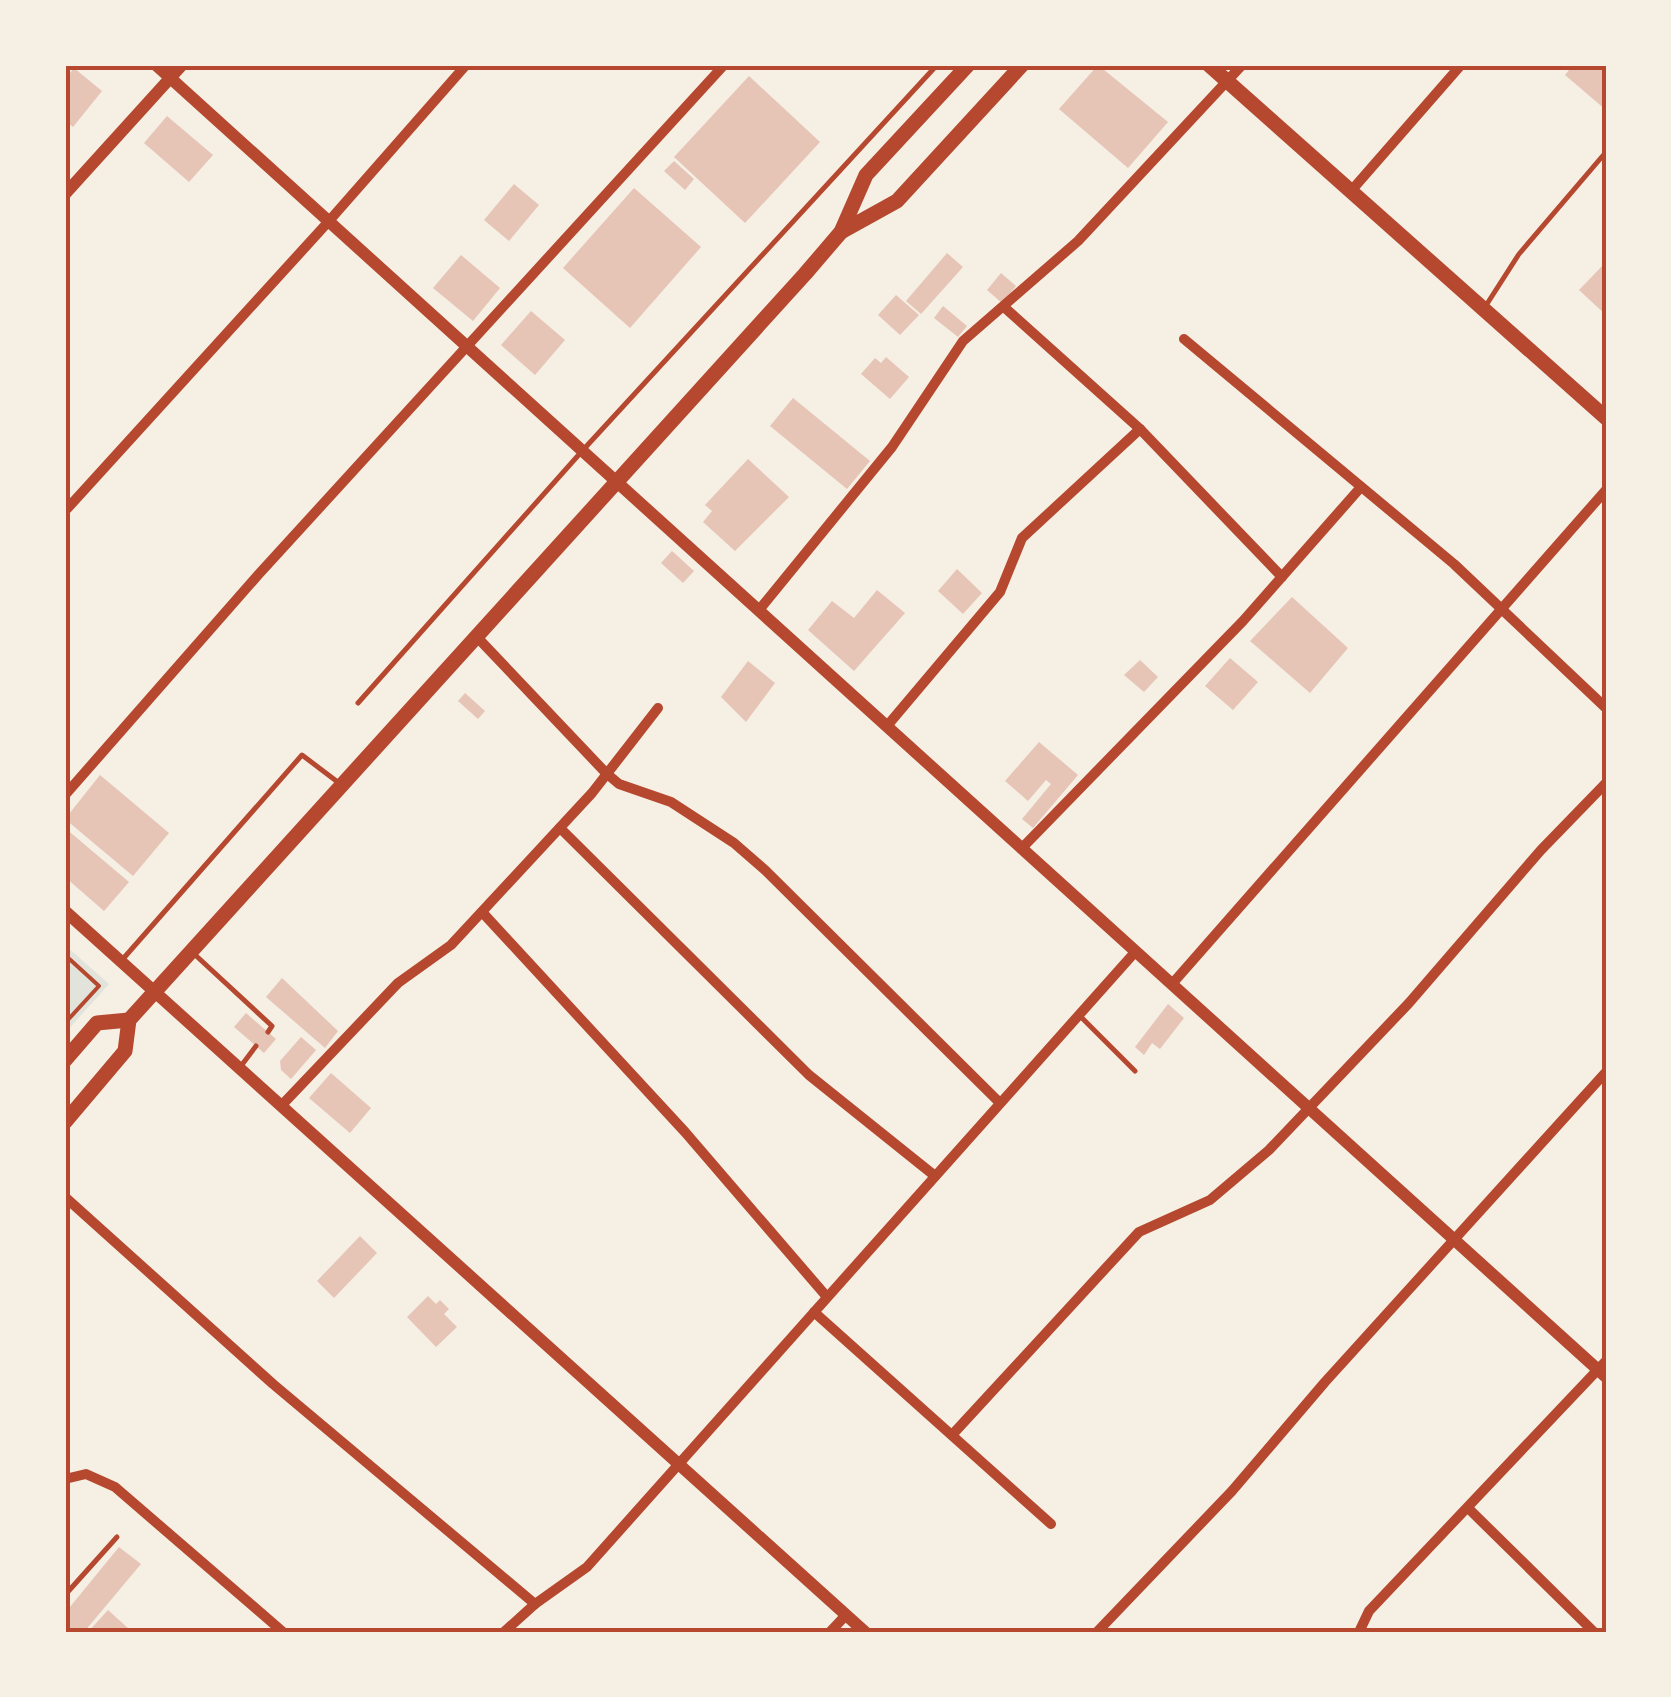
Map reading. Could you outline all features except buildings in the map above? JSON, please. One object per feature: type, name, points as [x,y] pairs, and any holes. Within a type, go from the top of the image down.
[{"type":"main road","points":[[841,232],[866,175],[968,65]]},
{"type":"main road","points":[[65,1122],[125,1051],[129,1020],[841,232],[897,200],[1022,65]]},
{"type":"main road","points":[[1209,65],[1606,418]]},
{"type":"main road","points":[[65,1060],[97,1023],[129,1020]]},
{"type":"street","points":[[156,65],[1455,1240],[1603,1369],[1369,1611],[1360,1632]]},
{"type":"street","points":[[65,194],[182,65]]},
{"type":"street","points":[[65,511],[466,65]]},
{"type":"street","points":[[65,796],[258,575],[724,65]]},
{"type":"street","points":[[760,610],[892,448],[963,342],[1078,241],[1242,65]]},
{"type":"street","points":[[1351,191],[1460,65]]},
{"type":"street","points":[[1004,306],[1140,429],[1282,577]]},
{"type":"street","points":[[1184,339],[1454,564],[1606,708]]},
{"type":"street","points":[[887,726],[1000,592],[1022,538],[1140,429]]},
{"type":"street","points":[[1022,848],[1282,577],[1361,487]]},
{"type":"street","points":[[1172,984],[1606,490]]},
{"type":"street","points":[[476,636],[619,784],[671,802],[734,843],[1000,1103]]},
{"type":"street","points":[[282,1106],[398,983],[451,945],[560,828],[658,708]]},
{"type":"street","points":[[952,1435],[1139,1232],[1210,1200],[1243,1174],[1310,1108],[1606,783]]},
{"type":"street","points":[[560,828],[809,1075],[936,1176]]},
{"type":"street","points":[[65,911],[865,1632]]},
{"type":"street","points":[[482,912],[685,1132],[827,1296]]},
{"type":"street","points":[[504,1632],[586,1567],[1136,952]]},
{"type":"street","points":[[1097,1632],[1204,1522],[1606,1072]]},
{"type":"street","points":[[65,1198],[258,1371],[535,1604]]},
{"type":"street","points":[[814,1312],[1051,1524]]},
{"type":"street","points":[[65,1480],[86,1474],[116,1486],[283,1632]]},
{"type":"street","points":[[1468,1508],[1594,1632]]},
{"type":"street","points":[[830,1632],[846,1615]]},
{"type":"lane","points":[[358,703],[583,450],[937,65]]},
{"type":"lane","points":[[1484,309],[1519,254],[1606,152]]},
{"type":"lane","points":[[121,961],[302,756],[342,785]]},
{"type":"lane","points":[[191,951],[272,1026],[268,1032]]},
{"type":"lane","points":[[1079,1015],[1135,1071]]},
{"type":"lane","points":[[239,1068],[256,1046]]},
{"type":"lane","points":[[65,1595],[117,1537]]},
{"type":"path","points":[[65,955],[99,986],[65,1023]]},
{"type":"shaded area","points":[[65,945],[109,984],[65,1033]]}]
